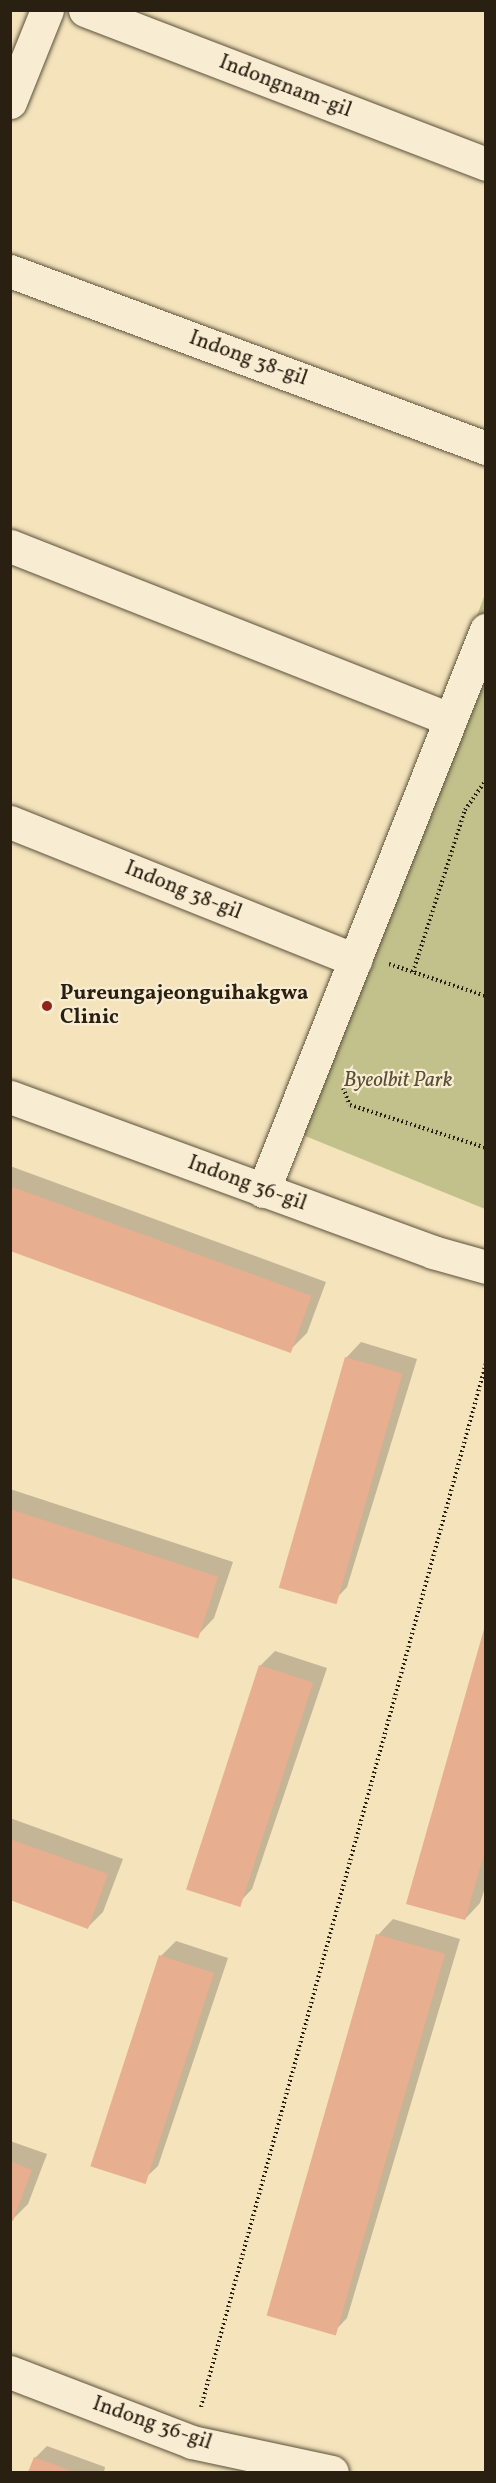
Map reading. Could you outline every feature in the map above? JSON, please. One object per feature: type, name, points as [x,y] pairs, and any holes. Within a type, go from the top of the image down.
[{"type":"street","points":[[10,102],[47,10]]},
{"type":"street","name":"Indongnam-gil","points":[[85,10],[486,164]]},
{"type":"street","name":"Indong 38-gil","points":[[10,270],[486,448]]},
{"type":"street","points":[[10,546],[450,719]]},
{"type":"street","points":[[263,1191],[370,962],[450,719],[486,630]]},
{"type":"street","name":"Indong 38-gil","points":[[10,822],[370,962]]},
{"type":"street","name":"Indong 36-gil","points":[[10,1097],[433,1252],[486,1266]]},
{"type":"street","name":"Indong 36-gil","points":[[10,2372],[192,2442],[332,2472]]},
{"type":"path","points":[[413,972],[465,810],[486,780]]},
{"type":"path","points":[[370,962],[413,972],[486,996]]},
{"type":"path","points":[[340,1079],[350,1105],[486,1148]]},
{"type":"path","points":[[192,2442],[486,1363]]},
{"type":"green space","name":"Byeolbit Park","points":[[485,594],[485,1209],[288,1129]]},
{"type":"building","points":[[10,1186],[312,1296],[291,1353],[10,1251]]},
{"type":"building","points":[[345,1357],[403,1374],[337,1604],[279,1588]]},
{"type":"building","points":[[10,1509],[218,1577],[198,1638],[10,1577]]},
{"type":"building","points":[[486,1622],[486,1848],[465,1920],[406,1904]]},
{"type":"building","points":[[259,1665],[313,1683],[240,1907],[186,1889]]},
{"type":"building","points":[[10,1839],[108,1874],[88,1929],[10,1900]]},
{"type":"building","points":[[376,1934],[445,1954],[336,2335],[267,2316]]},
{"type":"building","points":[[159,1955],[214,1973],[146,2184],[90,2166]]},
{"type":"building","points":[[10,2161],[32,2170],[13,2221],[10,2221]]},
{"type":"building","points":[[34,2457],[75,2472],[28,2472]]},
{"type":"place","name":"Pureungajeonguihakgwa Clinic","points":[[47,1006]]}]
